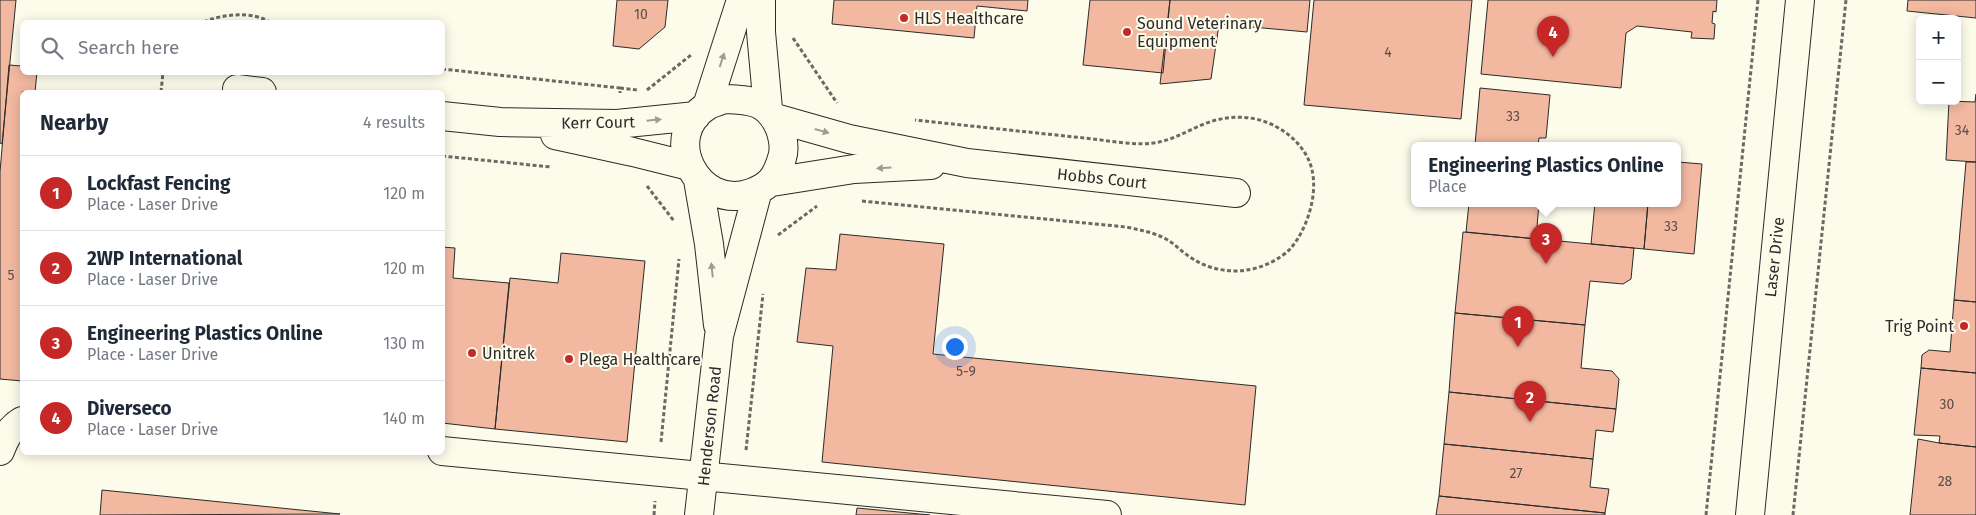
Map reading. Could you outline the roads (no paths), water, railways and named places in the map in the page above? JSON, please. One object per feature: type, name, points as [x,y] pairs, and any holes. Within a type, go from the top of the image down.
[{"type":"street","points":[[741,0],[701,111],[690,127],[685,142],[685,153],[694,173],[712,191],[728,196],[744,195],[765,186],[778,170],[784,153],[782,136],[772,114],[761,32],[761,0]]},
{"type":"street","name":"Laser Drive","points":[[1750,515],[1800,0]]},
{"type":"street","points":[[701,111],[724,99],[747,100],[772,114]]},
{"type":"street","name":"Kerr Court","points":[[445,116],[500,122],[617,124],[701,111]]},
{"type":"street","name":"Hobbs Court","points":[[772,114],[850,139],[967,163],[1236,193]]},
{"type":"street","name":"Kerr Court","points":[[500,122],[633,152],[694,173]]},
{"type":"street","name":"Hobbs Court","points":[[765,186],[854,169],[967,163]]},
{"type":"street","name":"Henderson Road","points":[[694,173],[709,244],[719,336]]},
{"type":"street","name":"Henderson Road","points":[[699,515],[719,336],[765,186]]},
{"type":"street","points":[[0,451],[5,437],[20,422]]},
{"type":"street","points":[[445,451],[1107,515]]},
{"type":"place","name":"HLS Healthcare","points":[[904,18]]},
{"type":"place","name":"Sound Veterinary Equipment","points":[[1127,32]]},
{"type":"place","name":"Diverseco","points":[[1553,57]]},
{"type":"place","name":"Engineering Plastics Online","points":[[1546,264]]},
{"type":"place","name":"Trig Point","points":[[1964,326]]},
{"type":"place","name":"Lockfast Fencing","points":[[1518,347]]},
{"type":"place","name":"Unitrek","points":[[472,353]]},
{"type":"place","name":"Plega Healthcare","points":[[569,359]]},
{"type":"place","name":"2WP International","points":[[1530,422]]}]
